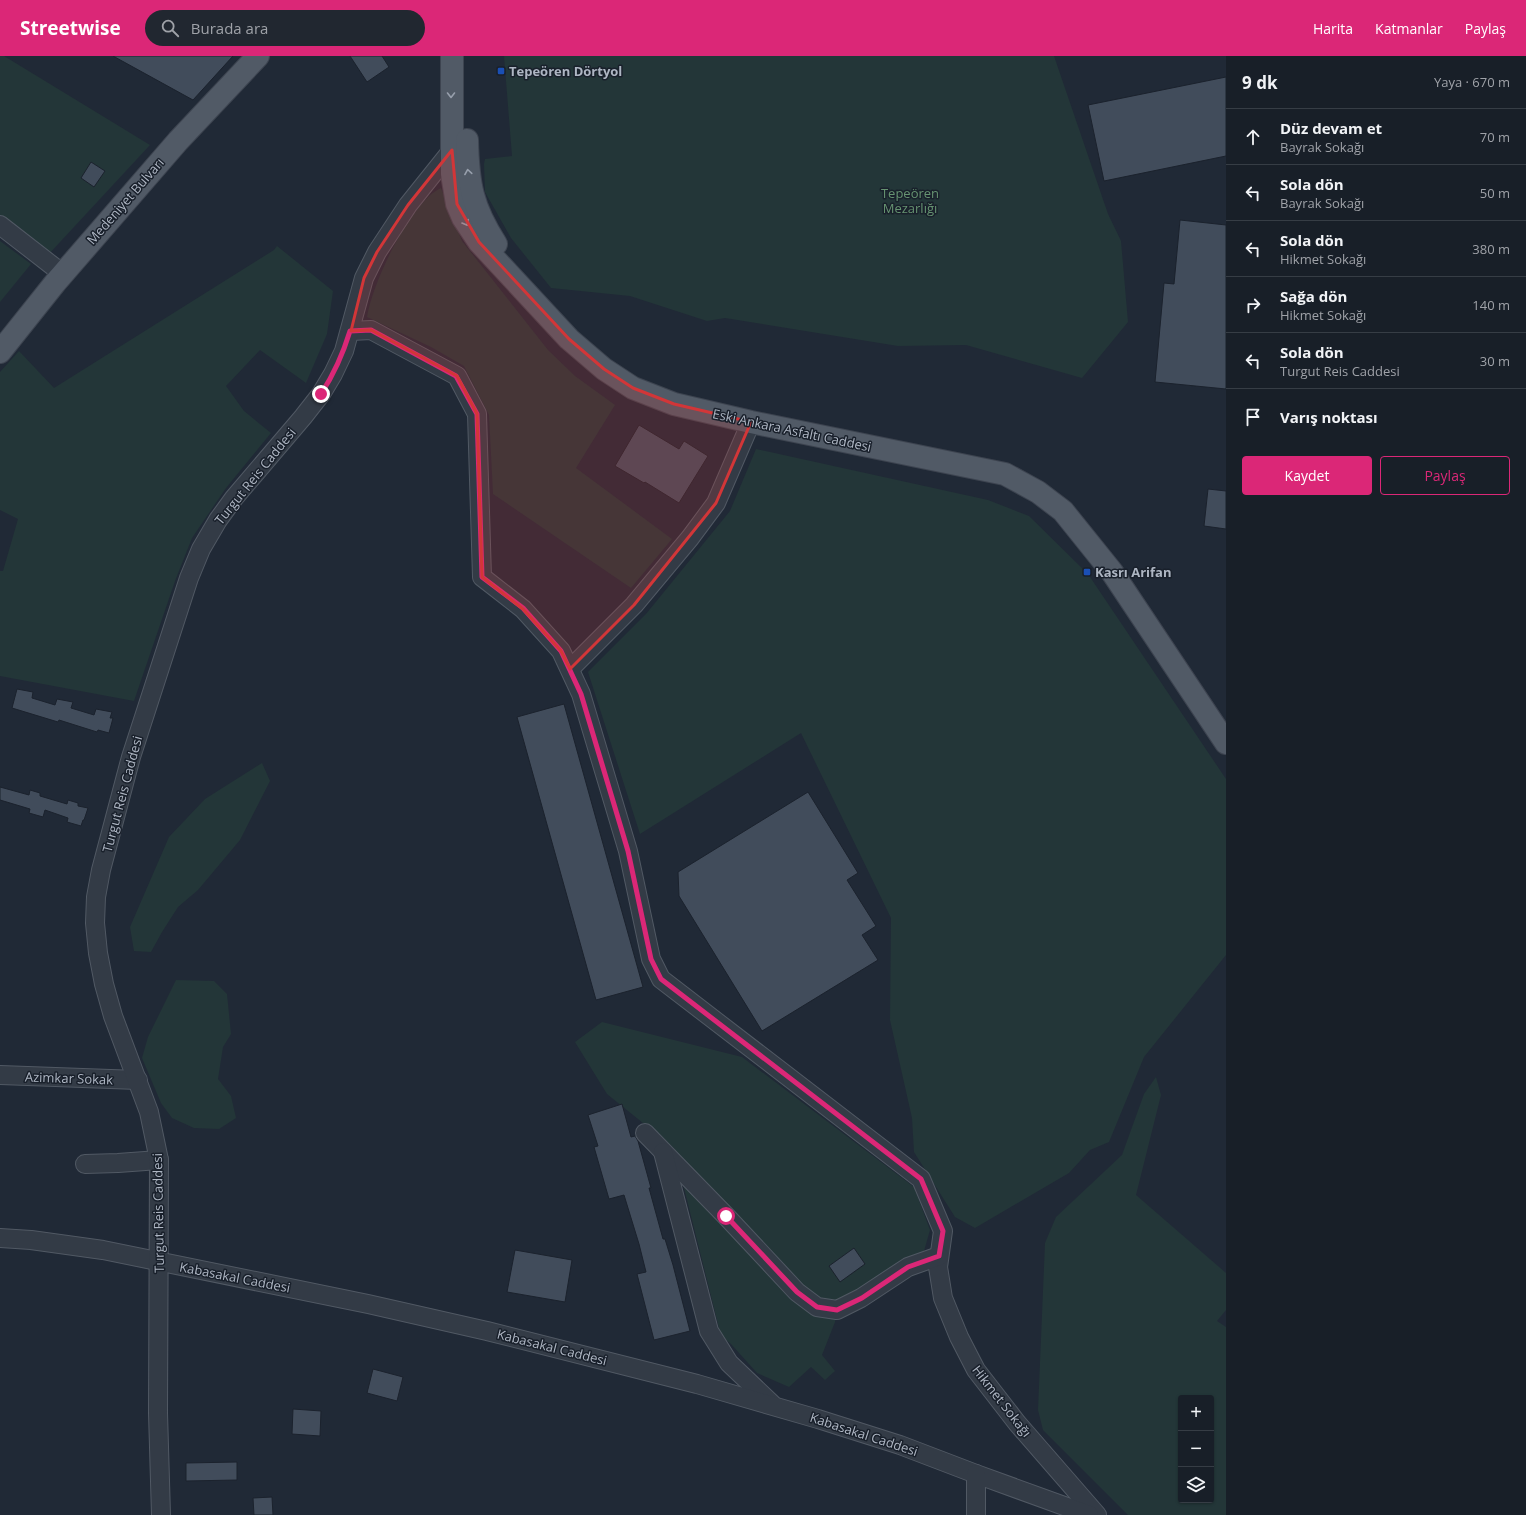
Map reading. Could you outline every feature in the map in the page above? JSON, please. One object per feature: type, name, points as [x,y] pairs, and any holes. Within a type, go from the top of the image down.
[{"type":"main road","name":"Medeniyet Bulvarı","points":[[0,352],[62,274],[178,141],[258,56]]},
{"type":"main road","name":"Eski Ankara Asfaltı Caddesi","points":[[452,56],[452,150],[454,190],[457,204],[463,218],[479,242],[569,339],[604,369],[633,388],[674,404],[751,422],[1005,474],[1038,492],[1063,511],[1112,572],[1226,743]]},
{"type":"main road","points":[[466,56],[467,166],[475,205],[484,225],[537,305]]},
{"type":"street","name":"Turgut Reis Caddesi","points":[[161,1515],[158,1413],[159,1160],[149,1112],[113,1016],[104,984],[98,953],[95,923],[96,897],[101,870],[131,757],[188,578],[201,549],[218,520],[234,498],[321,394],[344,351],[364,278],[377,252],[408,205],[452,150]]},
{"type":"street","points":[[0,225],[62,274]]},
{"type":"street","name":"Hikmet Sokağı","points":[[350,331],[371,330],[456,376],[477,414],[482,577],[523,608],[561,651],[570,669],[581,694],[625,844],[651,959],[661,979],[921,1179],[943,1231],[938,1267],[943,1298],[959,1337],[976,1370],[1017,1422],[1097,1515]]},
{"type":"street","points":[[570,669],[634,605],[690,538],[716,503],[751,422]]},
{"type":"street","name":"Azimkar Sokak","points":[[0,1075],[138,1080]]},
{"type":"street","points":[[645,1133],[797,1292],[817,1307],[837,1310],[862,1298],[908,1267],[939,1256]]},
{"type":"street","points":[[662,1150],[709,1331],[729,1363],[774,1406]]},
{"type":"street","points":[[85,1164],[159,1160]]},
{"type":"street","name":"Kabasakal Caddesi","points":[[0,1238],[31,1240],[103,1250],[368,1304],[487,1331],[697,1384],[900,1445],[1088,1515]]},
{"type":"street","points":[[976,1474],[976,1515]]},
{"type":"highlighted area","points":[[452,150],[457,204],[479,242],[569,339],[604,369],[633,388],[674,404],[751,422],[716,503],[634,605],[570,669],[561,651],[523,609],[482,577],[477,414],[457,376],[371,330],[351,331],[364,278],[377,252],[408,205]]},
{"type":"green space","points":[[0,56],[4,56],[150,145],[48,255],[0,215]]},
{"type":"green space","name":"Tepeören Mezarlığı","points":[[504,56],[1054,56],[1108,214],[1121,241],[1128,322],[1082,378],[966,345],[898,346],[725,318],[707,321],[630,296],[551,288],[511,238],[485,192],[485,159],[512,156]]},
{"type":"green space","points":[[441,188],[462,241],[548,350],[575,376],[615,405],[576,468],[672,539],[631,588],[493,494],[489,415],[464,366],[431,347],[367,317],[376,285],[394,245],[417,209],[429,196]]},
{"type":"green space","points":[[0,241],[31,264],[0,302]]},
{"type":"green space","points":[[277,246],[333,291],[327,334],[306,383],[260,350],[226,386],[244,411],[271,433],[226,488],[192,538],[175,581],[134,701],[0,676],[0,571],[3,571],[18,519],[0,510],[0,372],[19,351],[54,388],[274,250]]},
{"type":"green space","points":[[756,449],[988,500],[1029,516],[1088,574],[1226,779],[1226,955],[1144,1057],[1109,1142],[1090,1150],[1069,1173],[975,1228],[955,1217],[914,1152],[912,1118],[890,1020],[891,918],[801,733],[640,834],[588,672],[646,614],[730,511]]},
{"type":"green space","points":[[262,763],[270,781],[240,840],[198,890],[178,907],[151,952],[134,951],[130,927],[169,837],[205,799]]},
{"type":"green space","points":[[176,980],[214,981],[227,994],[231,1034],[223,1047],[218,1079],[231,1096],[236,1118],[219,1129],[194,1128],[172,1118],[161,1103],[142,1058],[148,1037]]},
{"type":"green space","points":[[602,1022],[742,1057],[914,1187],[930,1230],[924,1251],[838,1303],[835,1322],[822,1355],[835,1371],[825,1380],[811,1367],[789,1387],[757,1373],[731,1344],[721,1336],[674,1148],[607,1094],[575,1042]]},
{"type":"green space","points":[[1156,1077],[1161,1095],[1136,1195],[1226,1273],[1226,1310],[1217,1321],[1226,1327],[1226,1515],[1128,1515],[1043,1430],[1038,1410],[1045,1243],[1056,1217],[1122,1155],[1144,1094]]},
{"type":"building","points":[[113,56],[233,56],[193,100]]},
{"type":"building","points":[[350,56],[382,56],[389,67],[367,82]]},
{"type":"building","points":[[1226,77],[1226,156],[1104,181],[1088,105]]},
{"type":"building","points":[[91,162],[105,171],[94,187],[81,178]]},
{"type":"building","points":[[1180,220],[1226,225],[1226,389],[1155,382],[1164,283],[1174,284]]},
{"type":"building","points":[[639,425],[679,449],[684,441],[708,456],[679,503],[615,466]]},
{"type":"building","points":[[1208,489],[1226,491],[1226,529],[1204,526]]},
{"type":"building","points":[[17,689],[33,692],[32,698],[55,705],[57,699],[73,702],[71,708],[94,715],[96,709],[112,712],[110,718],[113,718],[109,733],[98,730],[97,732],[59,720],[58,722],[12,708]]},
{"type":"building","points":[[564,704],[643,987],[596,1000],[517,717]]},
{"type":"building","points":[[0,787],[29,795],[30,790],[40,793],[40,796],[67,804],[68,800],[78,803],[78,806],[88,808],[81,826],[67,822],[68,818],[45,810],[43,817],[29,813],[30,809],[0,800]]},
{"type":"building","points":[[808,792],[858,873],[847,880],[876,926],[862,935],[878,960],[762,1031],[679,896],[678,872]]},
{"type":"building","points":[[622,1104],[631,1137],[635,1136],[638,1141],[651,1188],[649,1188],[663,1239],[665,1239],[673,1265],[690,1331],[654,1340],[637,1274],[646,1272],[639,1244],[624,1195],[609,1199],[594,1147],[598,1146],[588,1115]]},
{"type":"building","points":[[854,1248],[865,1264],[840,1282],[829,1266]]},
{"type":"building","points":[[515,1250],[572,1260],[565,1302],[507,1292]]},
{"type":"building","points":[[373,1369],[403,1377],[397,1401],[367,1393]]},
{"type":"building","points":[[293,1409],[321,1411],[320,1436],[292,1434]]},
{"type":"building","points":[[237,1462],[237,1480],[186,1481],[186,1463]]},
{"type":"building","points":[[272,1497],[273,1515],[254,1515],[253,1498]]},
{"type":"place","name":"Tepeören Dörtyol","points":[[501,71]]},
{"type":"place","name":"Kasrı Arifan","points":[[1087,572]]},
{"type":"route","points":[[321,394],[344,351],[350,331],[371,330],[456,376],[477,414],[482,577],[523,608],[561,651],[581,694],[628,851],[651,959],[661,979],[921,1179],[943,1231],[939,1256],[908,1267],[862,1298],[837,1310],[817,1307],[797,1292],[726,1216]]}]
